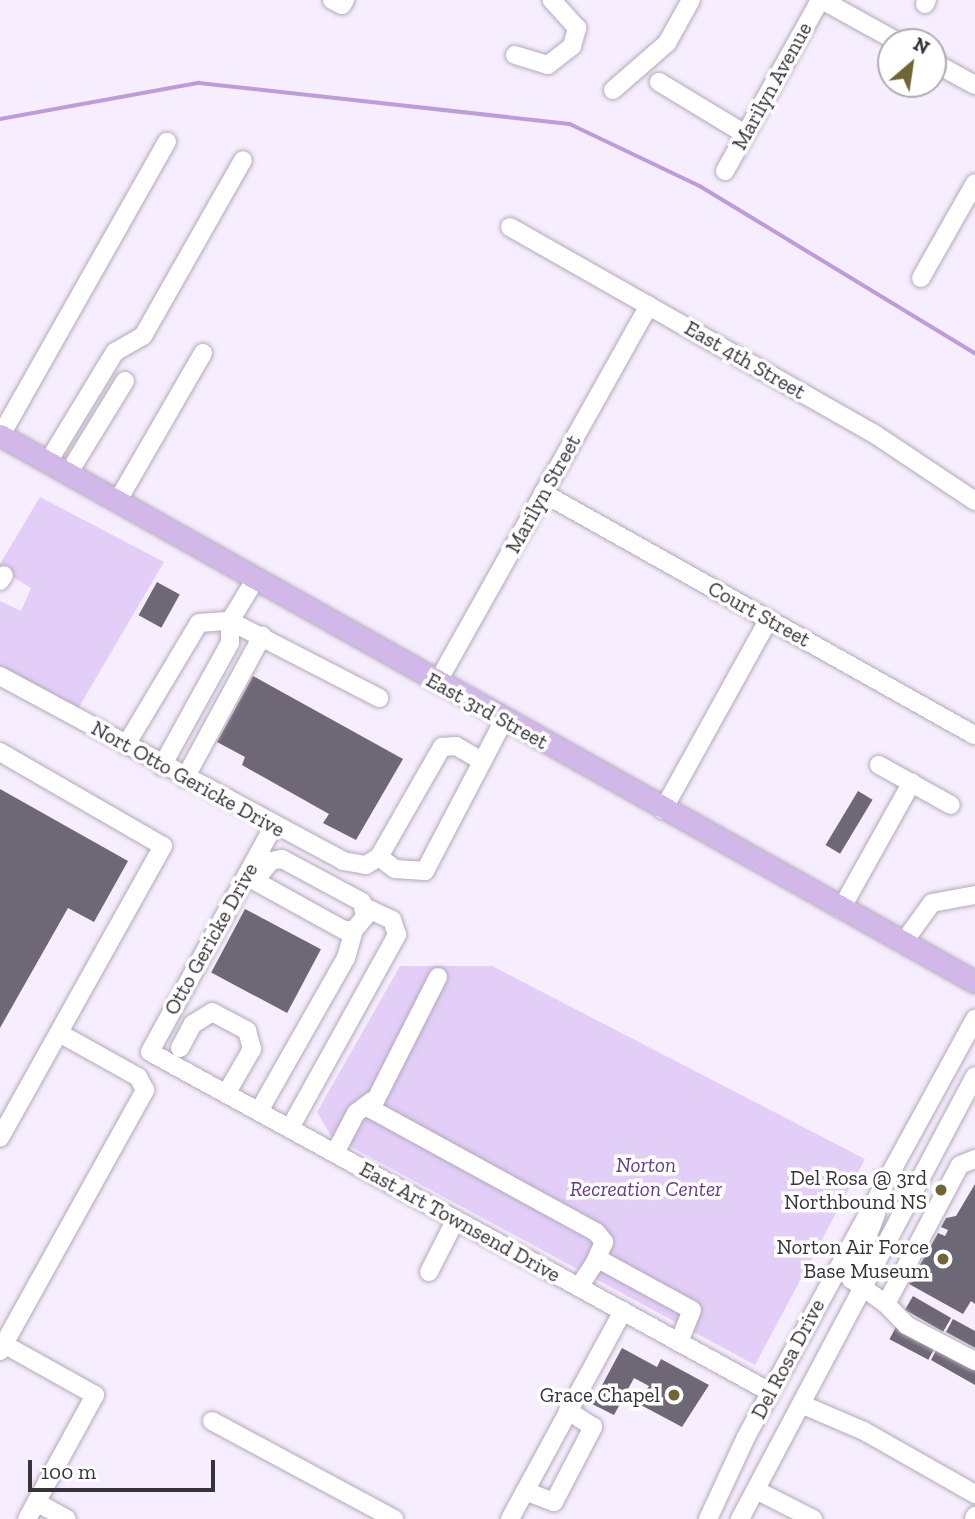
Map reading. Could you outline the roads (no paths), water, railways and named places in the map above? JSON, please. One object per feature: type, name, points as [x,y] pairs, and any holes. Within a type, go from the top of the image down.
[{"type":"main road","name":"East 3rd Street","points":[[0,435],[663,810],[975,982]]},
{"type":"street","points":[[332,0],[342,5],[345,0]]},
{"type":"street","points":[[515,55],[548,65],[572,46],[577,29],[552,0]]},
{"type":"street","points":[[613,90],[667,43],[691,0]]},
{"type":"street","points":[[821,0],[877,31]]},
{"type":"street","name":"Marilyn Avenue","points":[[725,171],[821,0]]},
{"type":"street","points":[[947,70],[975,85]]},
{"type":"street","points":[[659,82],[746,134]]},
{"type":"street","points":[[0,435],[167,142]]},
{"type":"street","points":[[48,463],[115,352],[143,336],[243,160]]},
{"type":"street","points":[[921,278],[975,183]]},
{"type":"street","name":"East 4th Street","points":[[509,227],[873,433],[975,501]]},
{"type":"street","name":"Marilyn Street","points":[[437,683],[649,305]]},
{"type":"street","points":[[117,502],[203,353]]},
{"type":"street","points":[[68,474],[125,381]]},
{"type":"street","name":"Court Street","points":[[543,493],[975,734]]},
{"type":"street","points":[[162,766],[230,643],[230,621],[255,580]]},
{"type":"street","points":[[663,810],[769,619]]},
{"type":"street","points":[[126,746],[199,623],[230,621],[379,698]]},
{"type":"street","points":[[185,778],[262,636]]},
{"type":"street","name":"Nort Otto Gericke Drive","points":[[0,676],[273,827],[343,861],[366,865],[379,857]]},
{"type":"street","points":[[482,761],[456,746],[442,747],[379,857],[395,869],[425,871],[504,720]]},
{"type":"street","points":[[0,752],[163,846],[0,1138]]},
{"type":"street","points":[[879,765],[951,805]]},
{"type":"street","points":[[841,909],[912,782]]},
{"type":"street","name":"Otto Gericke Drive","points":[[150,1052],[250,878],[273,827]]},
{"type":"street","points":[[290,1128],[397,935],[392,920],[366,908],[282,859],[271,861],[250,878],[344,930],[354,930]]},
{"type":"street","points":[[903,943],[932,903],[975,895]]},
{"type":"street","points":[[258,1111],[346,958],[354,930],[366,908]]},
{"type":"street","points":[[335,1153],[356,1113],[372,1101],[438,977]]},
{"type":"street","points":[[184,990],[207,1014]]},
{"type":"street","points":[[180,1048],[193,1024],[207,1014],[216,1013],[252,1038],[252,1049],[226,1094]]},
{"type":"street","name":"Del Rosa Drive","points":[[708,1519],[770,1392],[975,1019]]},
{"type":"street","points":[[27,1519],[96,1395],[1,1346],[145,1090],[138,1077],[59,1033]]},
{"type":"street","name":"East Art Townsend Drive","points":[[150,1052],[770,1392]]},
{"type":"street","name":"Del Rosa Drive","points":[[740,1519],[864,1292],[975,1076]]},
{"type":"street","points":[[372,1101],[372,1111],[596,1232],[604,1242],[579,1287]]},
{"type":"street","points":[[887,1304],[960,1165],[975,1159]]},
{"type":"street","points":[[878,1194],[871,1231],[851,1272],[851,1279],[864,1292],[887,1304],[906,1325],[975,1361]]},
{"type":"street","points":[[429,1272],[456,1219]]},
{"type":"street","points":[[595,1262],[602,1261],[692,1310],[680,1342]]},
{"type":"street","points":[[510,1519],[623,1311]]},
{"type":"street","points":[[801,1404],[864,1431],[878,1431],[887,1443],[975,1494]]},
{"type":"street","points":[[525,1491],[554,1502],[593,1427],[568,1411]]},
{"type":"street","points":[[212,1421],[394,1519]]},
{"type":"street","points":[[755,1490],[813,1519]]},
{"type":"street","points":[[36,1502],[67,1519]]},
{"type":"waterway","points":[[0,119],[199,83],[570,124],[700,186],[975,353]]},
{"type":"place","name":"Del Rosa @ 3rd Northbound NS","points":[[941,1190]]},
{"type":"place","name":"Norton Air Force Base Museum","points":[[943,1259]]},
{"type":"place","name":"Grace Chapel","points":[[674,1395]]},
{"type":"park label","name":"Norton Recreation Center","points":[[646,1177]]}]
